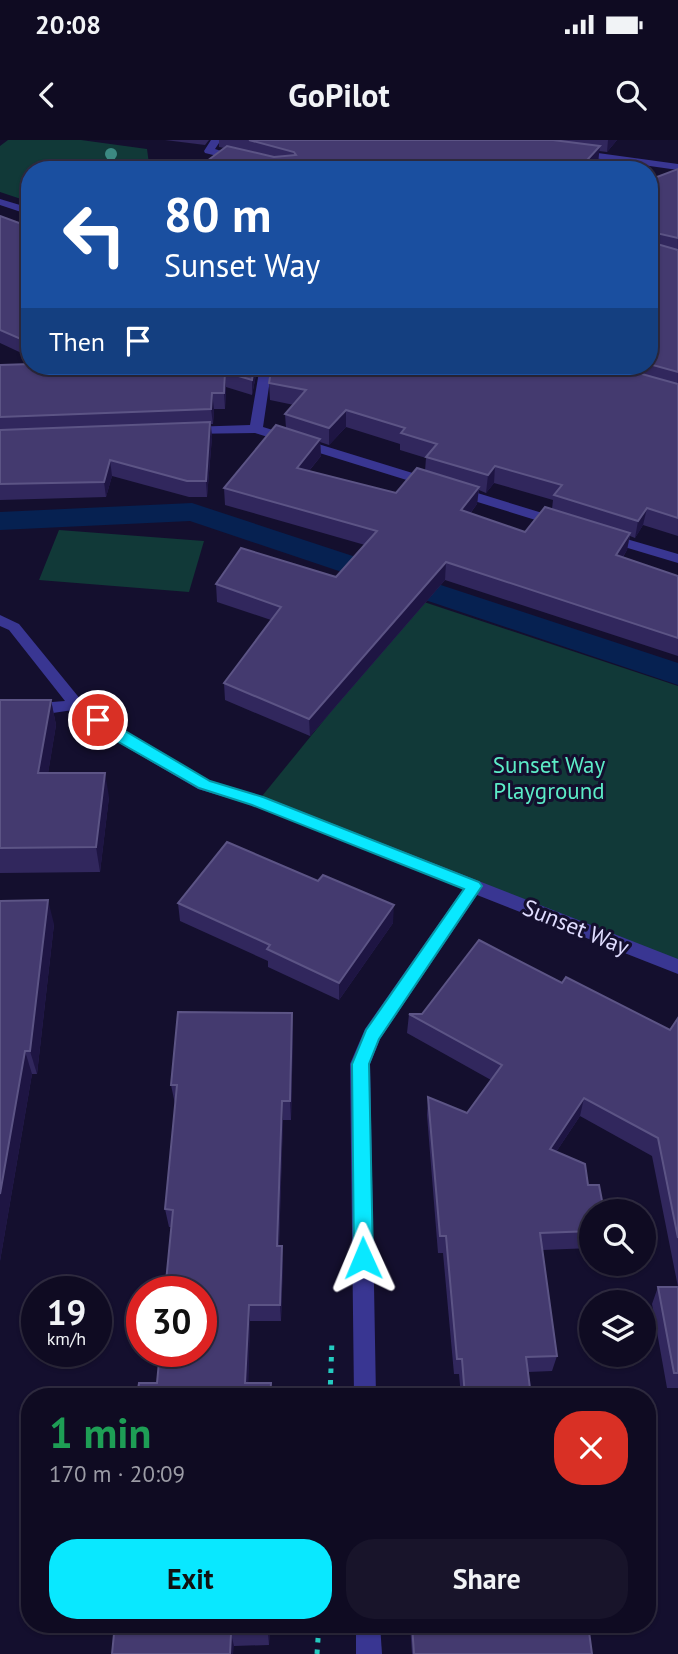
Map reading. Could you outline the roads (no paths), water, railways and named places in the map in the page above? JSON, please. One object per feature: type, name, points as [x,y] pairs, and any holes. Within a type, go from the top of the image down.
[{"type":"street","points":[[216,140],[208,150],[249,160]]},
{"type":"street","points":[[559,151],[633,161]]},
{"type":"street","points":[[658,164],[678,167]]},
{"type":"street","points":[[0,202],[21,209]]},
{"type":"street","points":[[256,429],[265,375]]},
{"type":"street","points":[[175,432],[256,429],[678,559]]},
{"type":"street","name":"Sunset Way","points":[[0,620],[14,627],[76,704],[120,736],[204,785],[258,801],[678,967]]},
{"type":"street","points":[[0,711],[46,709],[76,704]]},
{"type":"street","points":[[365,1388],[360,1064],[372,1035],[474,886]]},
{"type":"street","points":[[368,1633],[369,1654]]},
{"type":"waterway","points":[[0,521],[192,512],[678,674]]},
{"type":"park label","name":"Sunset Way Playground","points":[[549,778]]}]
